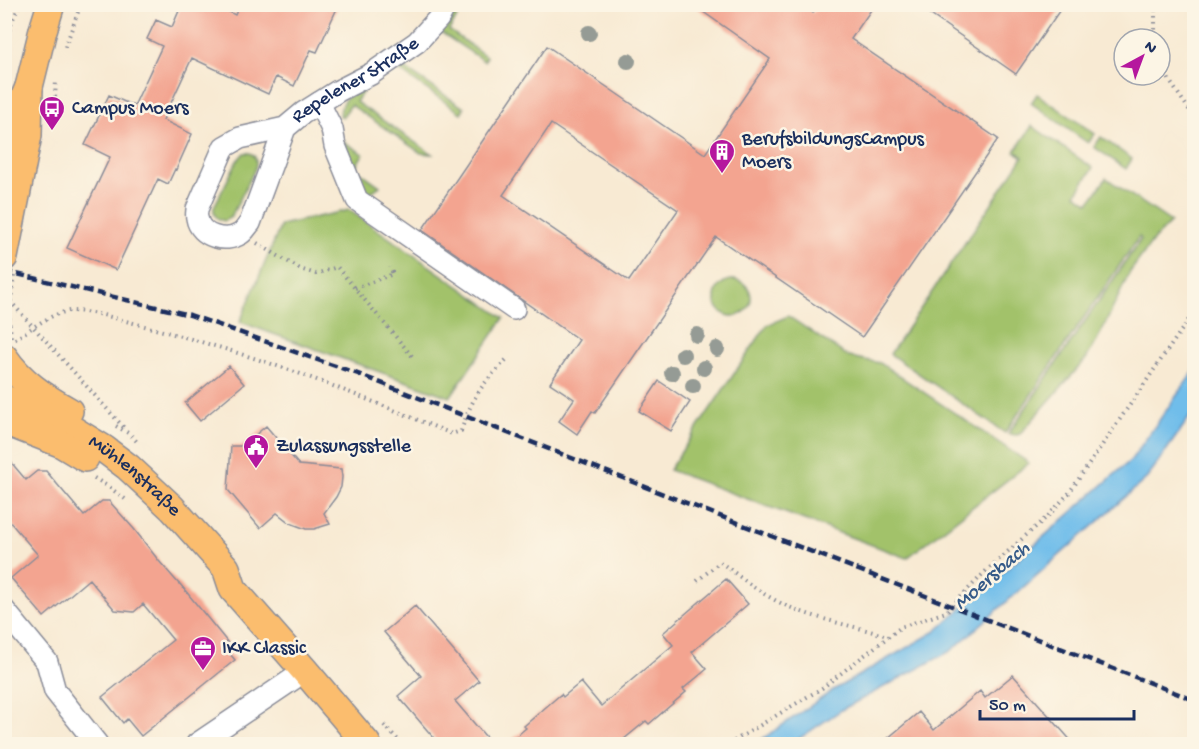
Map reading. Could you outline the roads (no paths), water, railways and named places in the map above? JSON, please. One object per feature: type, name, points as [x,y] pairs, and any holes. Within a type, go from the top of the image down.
[{"type":"main road","points":[[4,154],[10,131],[29,87],[51,4]]},
{"type":"main road","points":[[4,257],[28,135],[29,87]]},
{"type":"main road","points":[[8,349],[17,374],[39,392],[122,444],[153,472],[164,487],[172,508]]},
{"type":"main road","name":"Mühlenstraße","points":[[4,399],[52,417],[104,449],[128,467],[172,508],[226,568],[233,589]]},
{"type":"main road","name":"Mühlenstraße","points":[[4,421],[60,443],[96,464],[167,524],[220,582],[233,589],[367,744]]},
{"type":"street","name":"Repelener Straße","points":[[285,128],[250,223],[240,234],[227,238],[213,237],[202,229],[197,220],[197,209],[224,147],[240,138],[285,128],[303,113],[338,91],[371,74],[417,42],[438,19],[446,4]]},
{"type":"street","points":[[319,103],[332,129],[335,146],[357,200],[514,309]]},
{"type":"street","points":[[4,610],[47,662],[55,691],[97,744]]},
{"type":"street","points":[[197,744],[305,671]]},
{"type":"water","name":"Moersbach","points":[[1194,371],[1194,411],[1147,478],[951,651],[843,709],[791,744],[755,744],[835,689],[936,631],[1131,460]]},
{"type":"railway","points":[[4,271],[190,315],[358,374],[1194,700]]},
{"type":"place","name":"Campus Moers","points":[[52,132]]},
{"type":"place","name":"BerufsbildungsCampus Moers","points":[[722,175]]},
{"type":"place","name":"Zulassungsstelle","points":[[256,470]]},
{"type":"place","name":"IKK Classic","points":[[203,672]]}]
